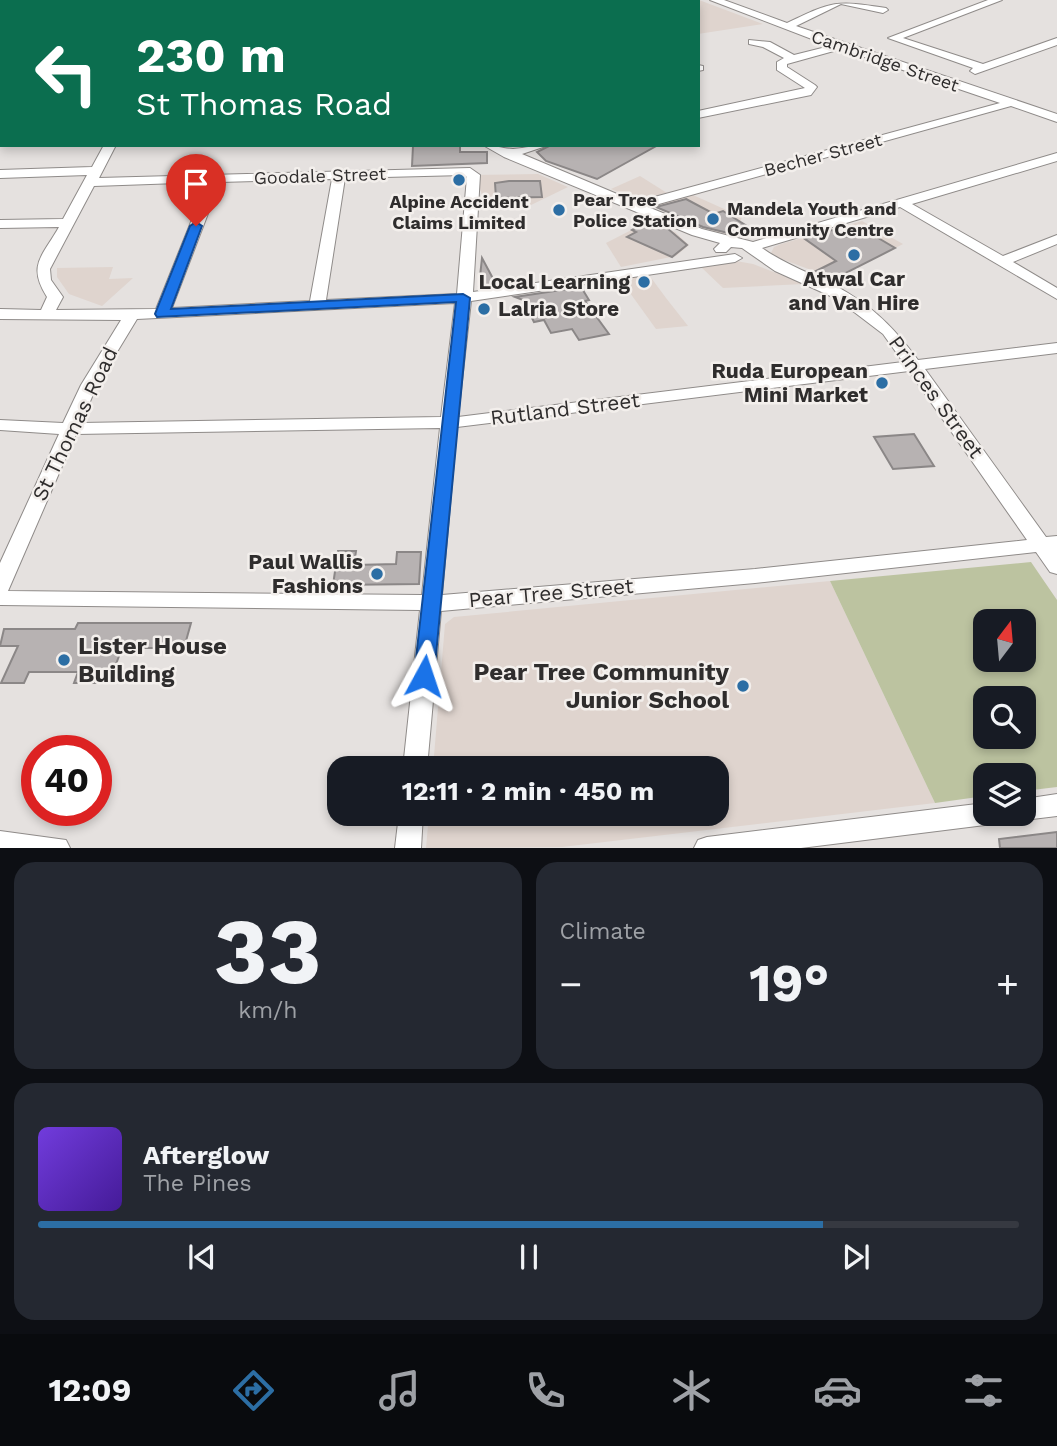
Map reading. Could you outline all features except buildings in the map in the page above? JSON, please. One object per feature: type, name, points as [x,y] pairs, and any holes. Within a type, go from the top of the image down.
[{"type":"street","name":"Cambridge Street","points":[[715,0],[841,46],[1057,118]]},
{"type":"street","points":[[984,68],[893,38],[997,0]]},
{"type":"street","points":[[786,27],[841,1],[883,10]]},
{"type":"street","points":[[946,81],[1057,41]]},
{"type":"street","points":[[753,42],[766,44],[791,58]]},
{"type":"street","points":[[700,115],[807,93],[811,87],[780,66],[782,62],[841,46]]},
{"type":"street","name":"Becher Street","points":[[635,206],[1012,103]]},
{"type":"street","points":[[1041,113],[1057,106]]},
{"type":"street","points":[[46,315],[55,297],[44,280],[43,269],[109,147]]},
{"type":"street","points":[[493,147],[697,232],[725,247],[737,258]]},
{"type":"street","points":[[508,154],[535,147]]},
{"type":"street","points":[[688,263],[725,247],[752,249],[900,202],[1057,157]]},
{"type":"street","name":"Goodale Street","points":[[0,174],[215,179],[466,171],[474,175],[468,276],[463,298]]},
{"type":"street","points":[[317,306],[338,175]]},
{"type":"street","points":[[162,314],[215,179]]},
{"type":"street","points":[[900,202],[1057,294]]},
{"type":"street","points":[[0,224],[66,223]]},
{"type":"street","points":[[1001,262],[1057,239]]},
{"type":"street","points":[[0,314],[162,314],[463,298],[749,256],[752,249]]},
{"type":"street","name":"Princes Street","points":[[752,249],[780,268],[842,296],[889,331],[1049,543],[1057,567]]},
{"type":"street","name":"Princes Street","points":[[737,258],[780,268]]},
{"type":"street","points":[[416,756],[463,298]]},
{"type":"street","name":"St Thomas Road","points":[[0,586],[97,370],[132,315]]},
{"type":"street","name":"Rutland Street","points":[[0,425],[69,429],[450,422],[1057,348]]},
{"type":"street","name":"Pear Tree Street","points":[[0,598],[431,603],[755,576],[1049,543]]},
{"type":"street","points":[[1036,808],[1057,805]]},
{"type":"street","points":[[707,848],[973,815]]},
{"type":"street","points":[[408,848],[410,826]]},
{"type":"street","points":[[0,842],[57,848]]},
{"type":"shaded area","points":[[700,0],[763,24],[700,34]]},
{"type":"shaded area","points":[[538,174],[568,187],[531,205],[485,204],[480,189],[468,175]]},
{"type":"shaded area","points":[[640,176],[667,193],[637,200],[611,189]]},
{"type":"shaded area","points":[[693,195],[742,217],[740,222],[762,234],[745,238],[722,235],[652,206]]},
{"type":"shaded area","points":[[862,221],[903,244],[835,279],[771,253],[774,247],[781,244]]},
{"type":"shaded area","points":[[647,222],[675,232],[689,245],[676,256],[621,267],[606,243]]},
{"type":"shaded area","points":[[736,261],[753,264],[804,284],[723,288],[701,267]]},
{"type":"shaded area","points":[[113,267],[109,279],[133,278],[102,306],[69,294],[57,277],[57,268]]},
{"type":"shaded area","points":[[649,275],[688,326],[656,329],[620,279]]},
{"type":"shaded area","name":"Pear Tree Community Junior School","points":[[830,581],[935,803],[562,847],[426,848],[428,826],[729,826],[729,756],[434,756],[445,624],[454,617]]},
{"type":"green space","points":[[1031,562],[1057,600],[1057,787],[1036,790],[1036,763],[973,763],[973,798],[935,803],[830,581]]},
{"type":"place","name":"Alpine Accident Claims Limited","points":[[459,180]]},
{"type":"place","name":"Pear Tree Police Station","points":[[559,210]]},
{"type":"place","name":"Mandela Youth and Community Centre","points":[[713,219]]},
{"type":"place","name":"Atwal Car and Van Hire","points":[[854,255]]},
{"type":"place","name":"Local Learning","points":[[644,282]]},
{"type":"place","name":"Lalria Store","points":[[484,309]]},
{"type":"place","name":"Ruda European Mini Market","points":[[882,383]]},
{"type":"place","name":"Paul Wallis Fashions","points":[[377,574]]},
{"type":"place","name":"Lister House Building","points":[[64,660]]},
{"type":"place","name":"Pear Tree Community Junior School","points":[[743,686]]},
{"type":"route","points":[[196,226],[162,314],[463,298],[424,676]]}]
